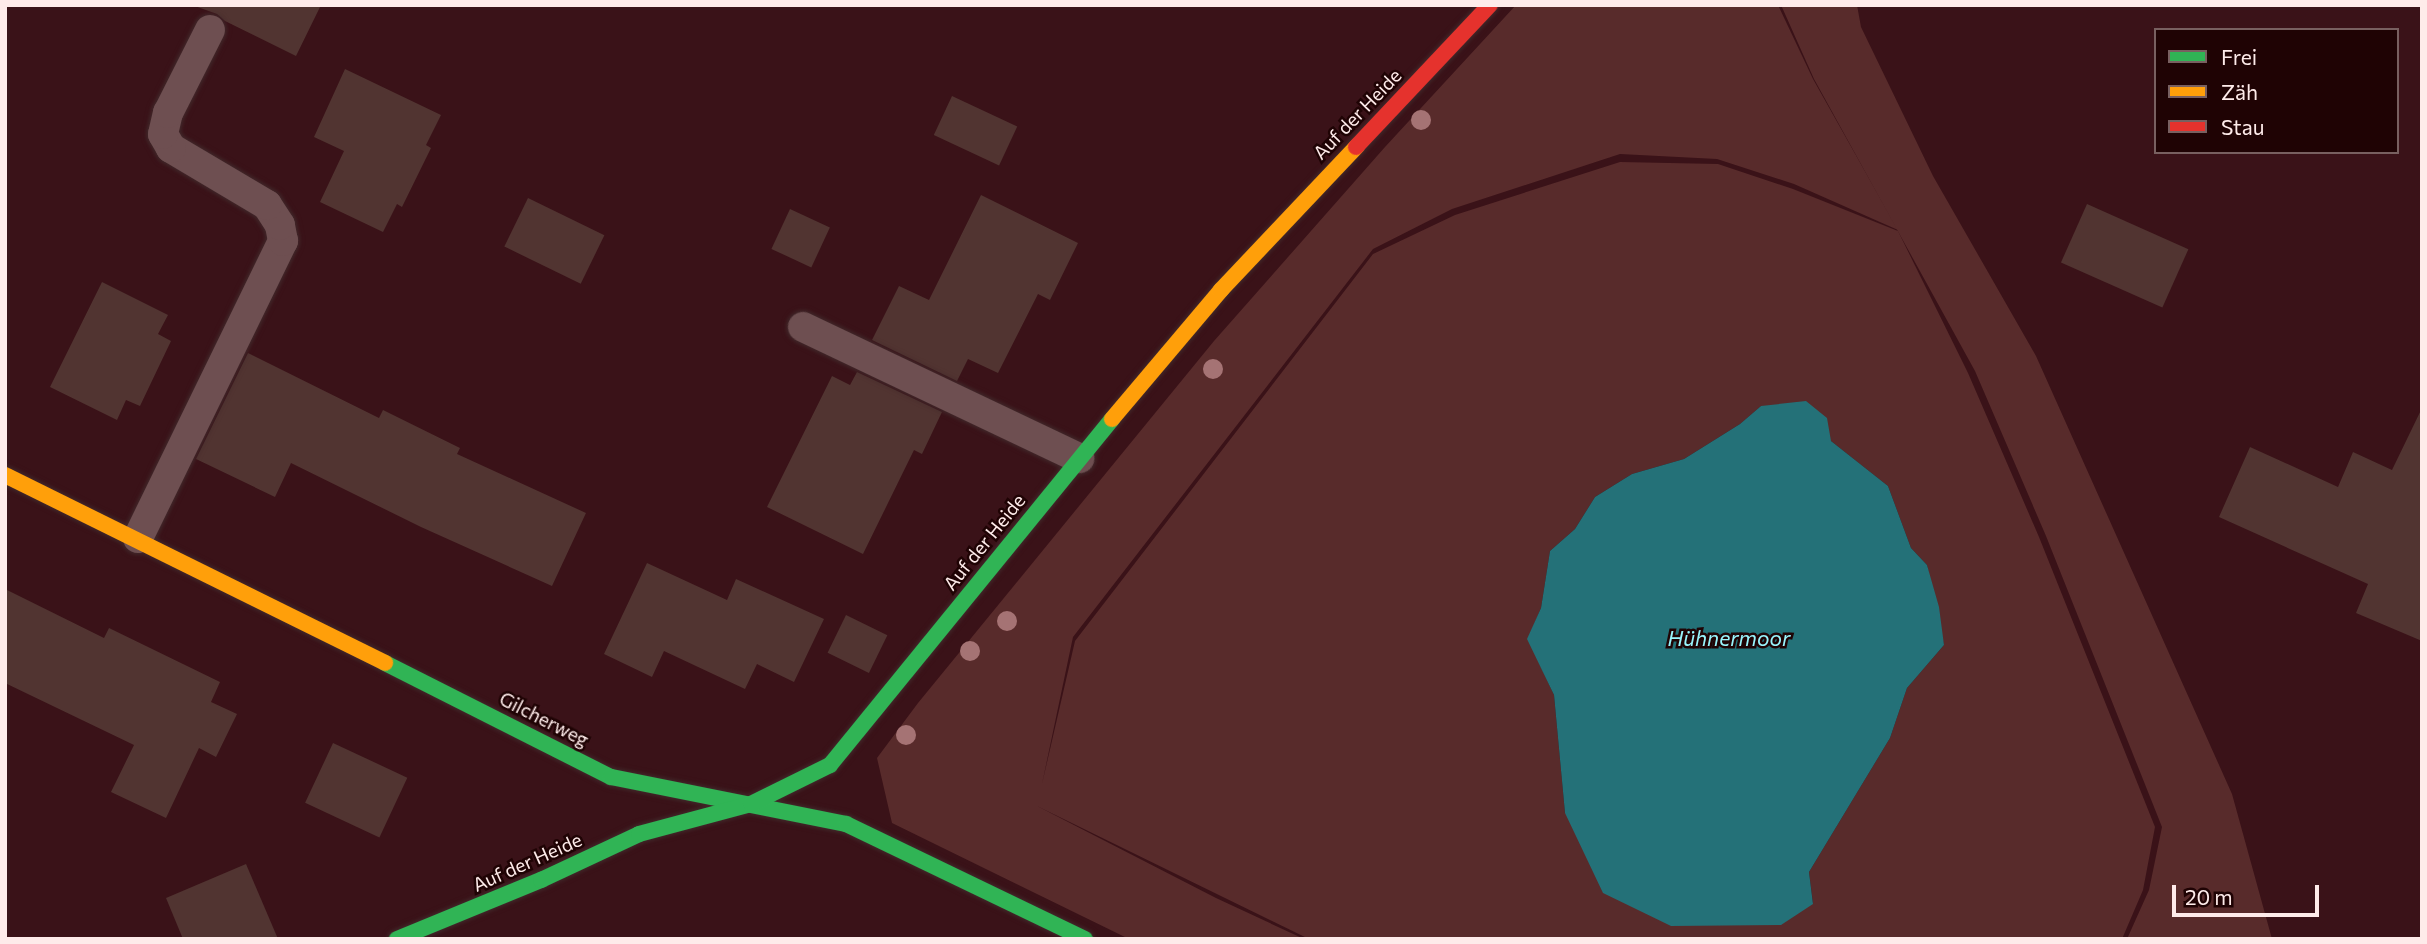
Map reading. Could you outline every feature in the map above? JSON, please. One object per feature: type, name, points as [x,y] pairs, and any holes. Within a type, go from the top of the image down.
[{"type":"street","name":"Auf der Heide","points":[[397,939],[541,880],[639,834],[751,804],[830,765],[1079,458],[1221,290],[1490,5]]},
{"type":"street","name":"Gilcherweg","points":[[5,475],[138,538],[611,777],[846,824],[1085,939]]},
{"type":"lane","points":[[138,538],[283,241],[280,225],[267,205],[171,148],[163,134],[168,113],[210,30]]},
{"type":"lane","points":[[803,327],[1079,458]]},
{"type":"shaded area","points":[[1516,5],[1778,5],[1813,79],[1898,230],[1794,184],[1717,159],[1620,154],[1452,209],[1373,249],[1073,637],[1042,784],[1075,641],[1373,254],[1455,215],[1620,162],[1718,164],[1793,189],[1898,231],[1968,373],[2039,537],[2155,827],[2143,890],[2122,939],[1309,939],[1037,806],[1216,898],[1304,939],[1129,939],[892,823],[877,758],[918,703],[1214,341],[1385,147]],"holes":[[[1761,406],[1831,441],[1888,486],[1911,548],[1927,565],[1944,645],[1907,688],[1890,738],[1809,872],[1813,903],[1565,813],[1554,695],[1528,639],[1541,608],[1550,551],[1575,529],[1595,497],[1632,474],[1684,459],[1740,424]]]},
{"type":"shaded area","points":[[1781,5],[1857,5],[1861,27],[1933,176],[2036,356],[2232,794],[2272,939],[2127,939],[2149,890],[2162,827],[2046,536],[1975,371],[1814,79]]},
{"type":"water","name":"Hühnermoor","points":[[1806,401],[1827,418],[1831,441],[1888,486],[1911,548],[1927,565],[1939,607],[1944,645],[1907,688],[1890,738],[1809,872],[1813,904],[1781,925],[1671,926],[1603,893],[1565,813],[1554,695],[1527,639],[1541,608],[1550,551],[1575,529],[1595,497],[1632,474],[1684,459],[1740,424],[1761,406]]},
{"type":"building","points":[[192,5],[321,5],[296,56],[225,21],[217,14]]},
{"type":"building","points":[[345,69],[441,115],[426,145],[431,148],[402,207],[397,204],[383,232],[320,202],[344,151],[314,137]]},
{"type":"building","points":[[952,96],[1017,126],[999,165],[934,135]]},
{"type":"building","points":[[981,195],[1078,243],[1050,300],[1038,294],[998,373],[968,359],[957,381],[872,340],[899,286],[929,300]]},
{"type":"building","points":[[528,198],[604,235],[581,284],[504,247]]},
{"type":"building","points":[[2087,204],[2188,249],[2162,308],[2061,262]]},
{"type":"building","points":[[790,209],[830,228],[811,267],[771,249]]},
{"type":"building","points":[[102,282],[168,315],[158,334],[171,341],[140,406],[126,400],[117,420],[50,387]]},
{"type":"building","points":[[248,353],[379,418],[383,410],[460,448],[457,454],[586,513],[552,586],[421,527],[291,463],[275,497],[196,459]]},
{"type":"building","points":[[857,372],[942,412],[922,454],[914,450],[863,554],[767,507],[832,376],[850,385]]},
{"type":"building","points":[[2422,408],[2422,641],[2356,613],[2368,584],[2219,517],[2250,447],[2338,487],[2353,452],[2392,470]]},
{"type":"building","points":[[647,563],[727,600],[736,579],[824,619],[794,682],[757,664],[745,689],[664,651],[652,677],[604,654]]},
{"type":"building","points":[[5,589],[104,638],[109,628],[220,682],[211,702],[237,714],[216,757],[199,748],[166,818],[111,792],[134,745],[5,683]]},
{"type":"building","points":[[846,615],[887,635],[869,673],[828,653]]},
{"type":"building","points":[[333,743],[407,778],[379,837],[305,803]]},
{"type":"building","points":[[246,864],[278,939],[183,939],[166,898]]},
{"type":"traffic: fast","points":[[397,939],[541,880],[639,834],[751,804],[830,765],[1112,419]]},
{"type":"traffic: fast","points":[[385,663],[611,777],[846,824],[1085,939]]},
{"type":"traffic: slow","points":[[1112,419],[1221,290],[1356,147]]},
{"type":"traffic: slow","points":[[5,475],[385,663]]},
{"type":"traffic: jam","points":[[1356,147],[1490,5]]}]
